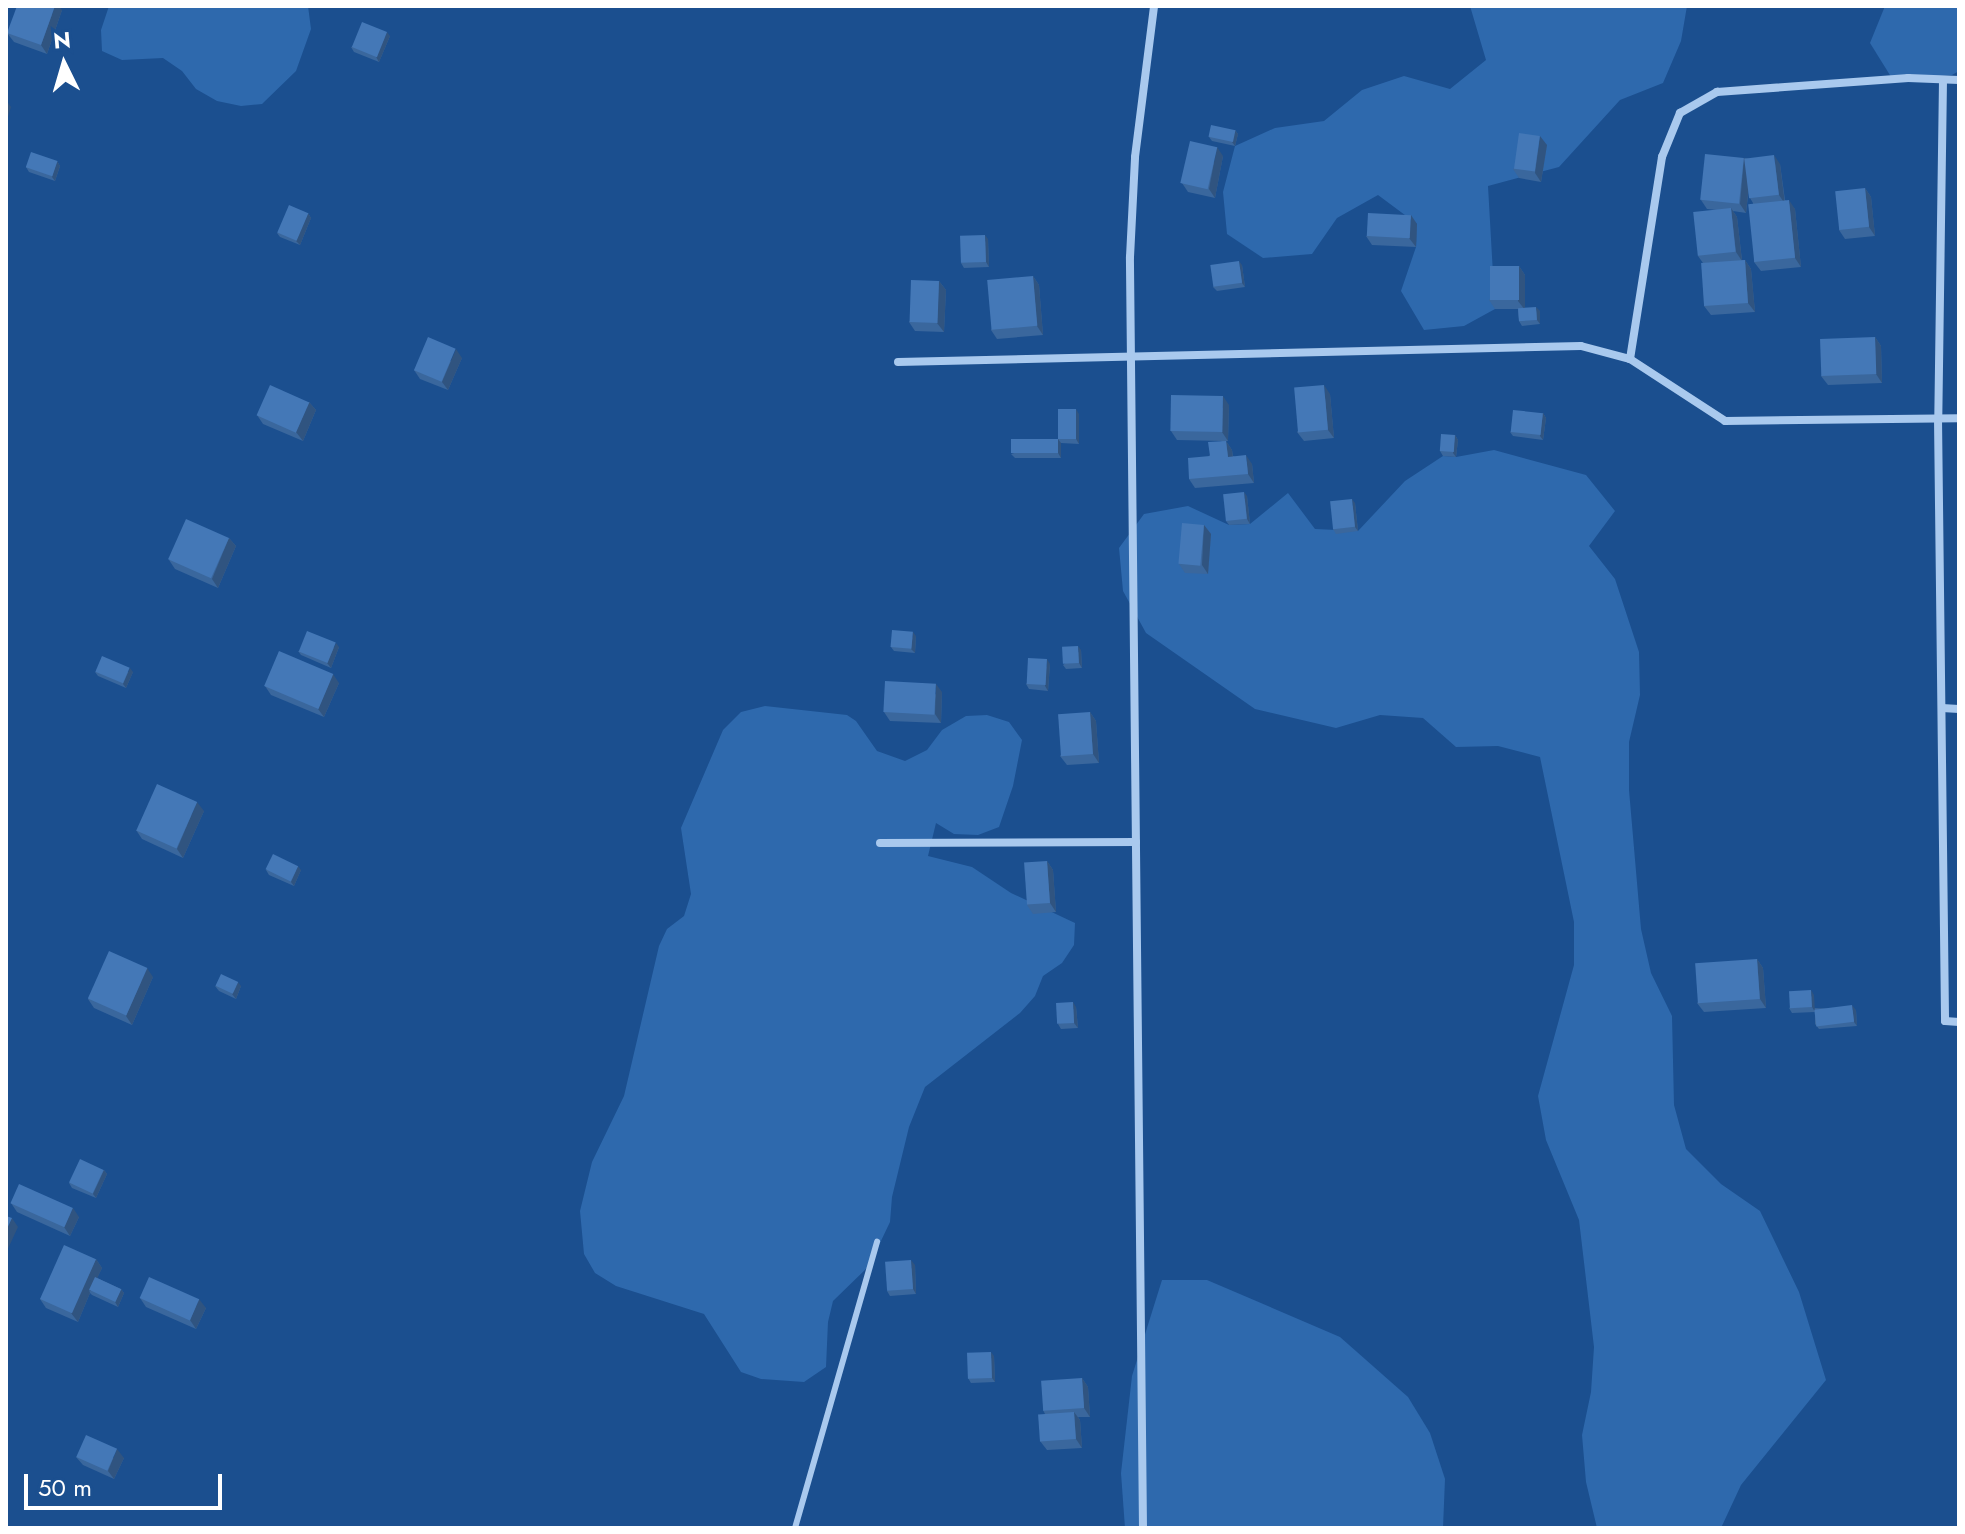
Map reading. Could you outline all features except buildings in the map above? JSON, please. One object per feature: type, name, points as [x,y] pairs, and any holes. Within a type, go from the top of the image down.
[{"type":"street","points":[[1143,1528],[1131,357],[1135,157],[1154,6]]},
{"type":"street","points":[[1630,359],[1662,157],[1680,113],[1717,92],[1908,78],[1959,80]]},
{"type":"street","points":[[1943,80],[1938,418],[1945,1021],[1959,1022]]},
{"type":"street","points":[[898,362],[1581,346],[1630,359],[1725,421],[1959,418]]},
{"type":"street","points":[[1942,708],[1959,709]]},
{"type":"street","points":[[880,843],[1136,842]]},
{"type":"lane","points":[[795,1528],[877,1242]]},
{"type":"shaded area","points":[[109,6],[308,6],[311,29],[296,71],[262,104],[241,106],[217,101],[196,89],[182,71],[163,58],[122,60],[102,51],[101,30]]},
{"type":"shaded area","points":[[1470,6],[1687,6],[1681,41],[1663,83],[1620,100],[1559,167],[1488,186],[1495,309],[1464,326],[1424,330],[1401,291],[1416,247],[1417,224],[1378,195],[1337,218],[1312,254],[1263,258],[1227,234],[1223,192],[1235,146],[1275,128],[1324,121],[1362,90],[1404,76],[1450,89],[1486,60]]},
{"type":"shaded area","points":[[1885,6],[1959,6],[1959,71],[1952,75],[1893,80],[1870,43]]},
{"type":"shaded area","points":[[1494,450],[1586,475],[1615,511],[1589,546],[1615,579],[1639,652],[1640,695],[1629,742],[1629,790],[1641,929],[1651,973],[1672,1016],[1674,1105],[1686,1149],[1721,1184],[1760,1211],[1799,1292],[1826,1380],[1741,1485],[1721,1528],[1597,1528],[1586,1482],[1582,1435],[1591,1392],[1594,1347],[1579,1220],[1546,1140],[1538,1096],[1574,965],[1574,922],[1540,757],[1498,746],[1456,747],[1423,718],[1380,715],[1336,728],[1255,709],[1146,633],[1123,591],[1119,548],[1144,514],[1188,506],[1229,525],[1250,524],[1288,493],[1315,529],[1358,531],[1405,481],[1443,456],[1456,457]]},
{"type":"shaded area","points":[[765,706],[847,715],[856,721],[877,751],[905,761],[927,750],[942,730],[966,716],[987,715],[1009,722],[1022,740],[1013,786],[999,827],[978,835],[954,834],[936,823],[928,856],[972,867],[1011,893],[1075,923],[1074,945],[1062,963],[1043,976],[1035,996],[1020,1013],[925,1087],[909,1127],[892,1197],[890,1222],[869,1266],[833,1301],[828,1322],[826,1367],[804,1382],[761,1379],[741,1372],[704,1314],[616,1286],[595,1273],[584,1254],[580,1211],[592,1162],[624,1096],[659,946],[667,929],[684,916],[691,894],[681,828],[723,730],[741,712]]},
{"type":"shaded area","points":[[1162,1280],[1207,1280],[1340,1337],[1408,1397],[1430,1433],[1445,1479],[1443,1528],[1125,1528],[1121,1473],[1132,1376]]}]
